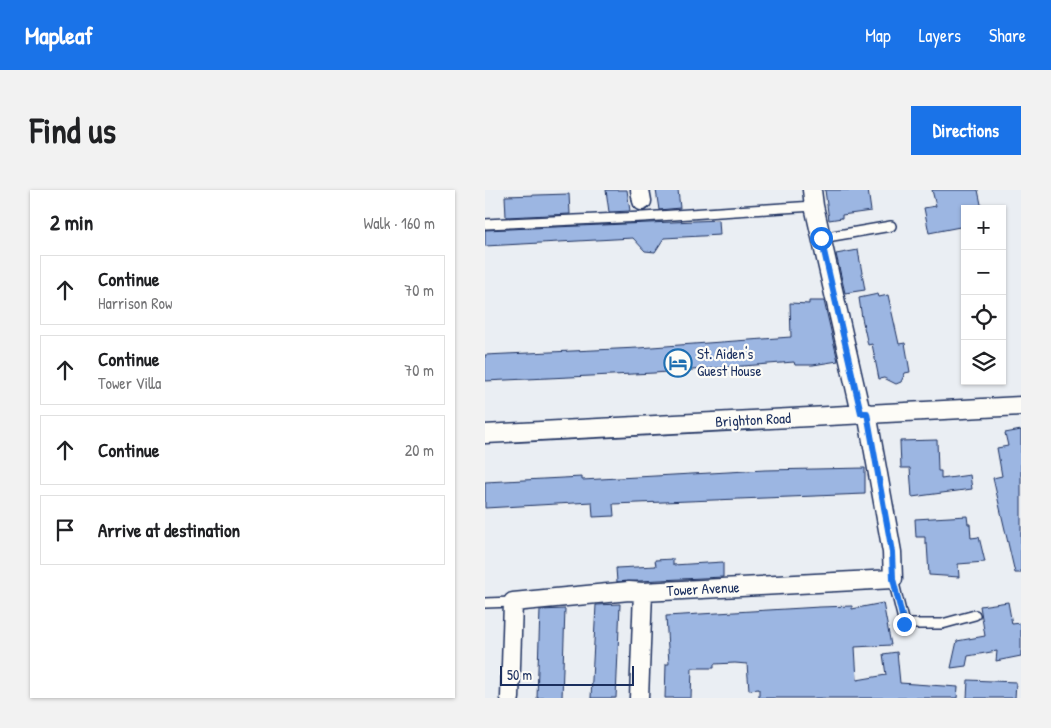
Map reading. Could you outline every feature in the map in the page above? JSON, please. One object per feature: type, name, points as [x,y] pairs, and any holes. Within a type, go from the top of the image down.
[{"type":"street","points":[[813,198],[864,413],[892,552],[893,579]]},
{"type":"street","name":"Brighton Road","points":[[485,434],[1021,406]]},
{"type":"street","name":"Tower Avenue","points":[[513,602],[629,591],[643,592],[893,579]]},
{"type":"street","points":[[639,698],[643,592]]},
{"type":"street","points":[[510,698],[513,602]]},
{"type":"lane","points":[[485,224],[643,217],[813,198]]},
{"type":"lane","points":[[821,238],[891,226]]},
{"type":"lane","points":[[893,579],[904,624],[942,624],[975,615]]},
{"type":"lane","points":[[485,602],[513,602]]},
{"type":"building","points":[[606,190],[627,190],[630,211],[609,212]]},
{"type":"building","points":[[656,190],[678,190],[680,208],[659,210]]},
{"type":"building","points":[[825,190],[868,190],[871,211],[842,215],[842,218],[829,220]]},
{"type":"building","points":[[932,190],[978,190],[981,205],[961,205],[961,227],[929,233],[924,208],[936,206]]},
{"type":"building","points":[[569,194],[570,214],[506,217],[505,196]]},
{"type":"building","points":[[719,220],[720,235],[664,238],[655,252],[645,251],[633,238],[485,246],[485,230]]},
{"type":"building","points":[[858,250],[865,290],[845,293],[836,254]]},
{"type":"building","points":[[878,294],[879,297],[888,295],[899,344],[905,343],[910,372],[905,373],[901,382],[896,384],[884,378],[879,379],[872,344],[868,345],[862,318],[859,298]]},
{"type":"building","points":[[809,301],[824,301],[838,361],[813,365],[795,365],[794,362],[654,373],[485,381],[485,355],[638,348],[791,337],[790,303],[809,304]]},
{"type":"building","points":[[1021,430],[1021,573],[1015,573],[993,478],[1002,476],[997,448],[1008,446],[1005,433]]},
{"type":"building","points":[[937,440],[938,471],[941,471],[941,479],[970,475],[972,489],[912,497],[910,468],[901,468],[900,441]]},
{"type":"building","points":[[865,468],[865,494],[613,504],[614,516],[593,517],[592,502],[485,508],[485,482],[582,477],[582,480],[765,470]]},
{"type":"building","points":[[967,516],[968,524],[970,524],[971,538],[979,537],[985,562],[958,564],[959,577],[929,575],[927,543],[925,543],[925,537],[916,537],[915,519]]},
{"type":"building","points":[[673,559],[673,565],[723,562],[723,577],[617,582],[616,568],[656,566],[655,560]]},
{"type":"building","points":[[1008,602],[1012,624],[1021,623],[1021,656],[996,661],[997,651],[968,656],[966,666],[951,668],[957,641],[985,636],[980,606]]},
{"type":"building","points":[[883,603],[891,645],[855,647],[857,680],[886,675],[883,654],[897,652],[900,683],[958,687],[957,698],[759,698],[759,689],[749,690],[747,664],[735,663],[714,664],[714,668],[692,668],[691,698],[665,698],[666,664],[669,664],[666,616],[820,607],[852,606],[852,609]]},
{"type":"building","points":[[620,604],[616,698],[591,698],[596,605]]},
{"type":"building","points":[[565,609],[562,698],[537,698],[540,610]]},
{"type":"building","points":[[968,680],[1016,682],[1015,698],[967,698]]},
{"type":"place","name":"St. Aiden's Guest House","points":[[678,363]]},
{"type":"route","points":[[821,238],[861,413],[867,413],[892,552],[893,579],[904,624]]}]
